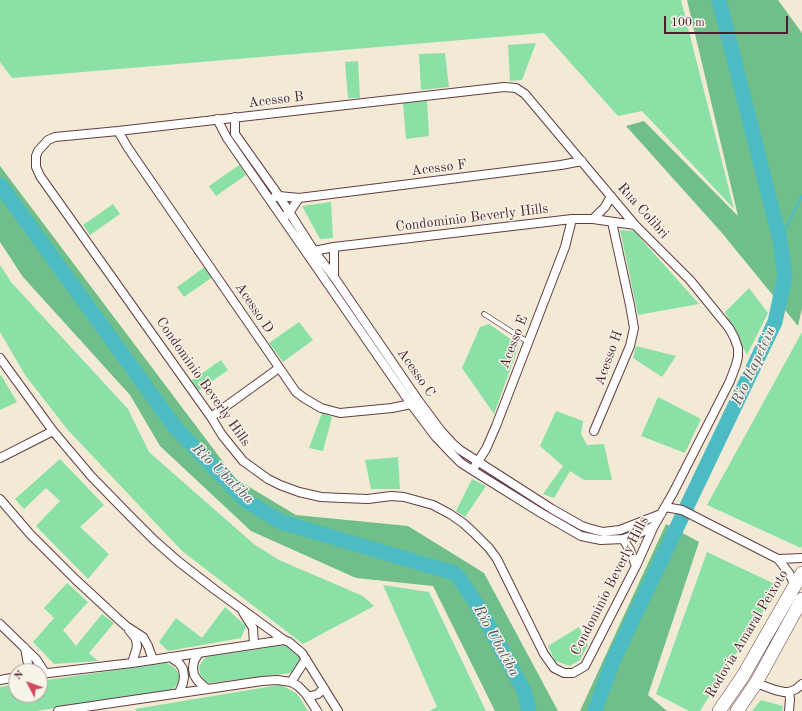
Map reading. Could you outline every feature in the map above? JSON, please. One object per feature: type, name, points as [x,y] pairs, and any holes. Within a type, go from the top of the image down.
[{"type":"highway","name":"Rodovia Amaral Peixoto","points":[[719,711],[743,676],[802,572]]},
{"type":"highway","name":"Rodovia Amaral Peixoto","points":[[737,711],[756,684],[802,599]]},
{"type":"street","name":"Acesso B","points":[[36,156],[38,151],[48,140],[55,137],[504,86],[516,88],[525,94]]},
{"type":"street","name":"Rua Colibri","points":[[525,94],[635,225],[690,280],[729,328],[738,348]]},
{"type":"street","points":[[231,136],[235,117]]},
{"type":"street","name":"Acesso C","points":[[217,119],[231,136],[275,198],[311,253],[415,402],[446,437],[460,450],[552,509],[582,526],[593,530],[603,532],[620,530],[663,510]]},
{"type":"street","name":"Acesso D","points":[[118,131],[128,148],[296,392],[321,408],[340,413],[392,408],[415,402]]},
{"type":"street","name":"Condominio Beverly Hills","points":[[36,156],[36,167],[40,176],[211,417],[222,435],[243,461],[268,479],[299,492],[321,497],[368,499],[391,496],[404,497],[433,505],[450,514],[463,523],[485,544],[497,559],[544,654],[554,668],[564,673],[573,673],[585,666],[636,566],[654,526],[673,493],[730,380],[736,365],[738,348]]},
{"type":"street","name":"Acesso F","points":[[275,198],[299,198],[582,161]]},
{"type":"street","points":[[592,219],[605,207],[611,196]]},
{"type":"street","points":[[286,215],[299,198]]},
{"type":"street","name":"Condominio Beverly Hills","points":[[311,253],[334,247],[572,219],[592,219],[635,225]]},
{"type":"street","name":"Acesso E","points":[[472,470],[486,450],[496,426],[564,247],[572,219]]},
{"type":"street","name":"Acesso H","points":[[594,431],[630,346],[634,328],[612,222]]},
{"type":"street","points":[[334,247],[334,277]]},
{"type":"street","name":"Acesso C","points":[[311,253],[334,277],[443,446],[461,463],[541,513],[582,536],[601,540],[623,539],[654,526]]},
{"type":"street","points":[[0,359],[53,431],[91,476],[154,540],[179,562],[214,590],[284,640],[295,646],[306,659],[338,711]]},
{"type":"street","points":[[211,417],[279,368]]},
{"type":"street","points":[[0,458],[53,431]]},
{"type":"street","points":[[673,493],[683,510]]},
{"type":"street","points":[[0,498],[30,534],[75,579],[126,626],[136,639],[137,647],[132,663]]},
{"type":"street","points":[[663,510],[683,510],[778,559],[789,573],[795,586]]},
{"type":"street","points":[[623,539],[630,550],[636,566]]},
{"type":"street","points":[[778,559],[802,558]]},
{"type":"street","points":[[242,609],[253,628],[254,644]]},
{"type":"street","points":[[0,624],[36,659],[38,663]]},
{"type":"street","points":[[126,626],[143,637],[153,660]]},
{"type":"street","points":[[48,673],[132,663],[284,640]]},
{"type":"street","points":[[25,648],[28,663]]},
{"type":"street","points":[[199,653],[194,661],[194,675],[208,689]]},
{"type":"street","points":[[170,657],[179,663],[183,669],[184,677],[179,693]]},
{"type":"street","points":[[291,682],[306,659]]},
{"type":"street","points":[[58,711],[262,681],[281,680],[291,682],[298,686],[318,711]]},
{"type":"street","points":[[756,684],[775,690],[789,692],[802,684]]},
{"type":"street","points":[[308,697],[318,694],[324,688]]},
{"type":"street","points":[[789,692],[789,711]]},
{"type":"lane","points":[[484,314],[528,342]]},
{"type":"green space","points":[[0,0],[681,0],[734,209],[642,111],[618,116],[544,33],[12,78],[0,62]]},
{"type":"green space","points":[[687,0],[778,0],[802,33],[802,308],[798,326],[722,233],[626,126],[644,121],[738,216]]},
{"type":"green space","points":[[536,43],[522,80],[510,81],[508,45]]},
{"type":"green space","points":[[445,53],[449,87],[421,90],[419,54]]},
{"type":"green space","points":[[358,61],[360,98],[348,98],[345,62]]},
{"type":"green space","points":[[427,101],[429,136],[406,139],[403,103]]},
{"type":"green space","points":[[239,165],[246,175],[216,196],[209,186]]},
{"type":"green space","points":[[0,166],[236,479],[296,515],[408,526],[484,573],[558,711],[495,711],[433,586],[356,578],[251,531],[160,446],[130,395],[23,277],[0,242]]},
{"type":"green space","points":[[331,202],[333,238],[320,239],[302,206]]},
{"type":"green space","points":[[113,204],[120,214],[90,235],[83,225]]},
{"type":"green space","points":[[620,230],[634,231],[699,304],[638,315]]},
{"type":"green space","points":[[0,265],[11,282],[128,409],[149,452],[255,545],[279,560],[363,596],[374,606],[303,644],[182,551],[67,429],[25,375],[0,332]]},
{"type":"green space","points":[[206,266],[214,276],[184,297],[177,287]]},
{"type":"green space","points":[[749,288],[768,313],[747,355],[725,312]]},
{"type":"green space","points":[[299,322],[313,340],[283,362],[269,343]]},
{"type":"green space","points":[[489,324],[519,345],[494,414],[462,368],[480,327]]},
{"type":"green space","points":[[802,332],[802,546],[801,548],[707,505]]},
{"type":"green space","points":[[636,346],[676,356],[662,377],[633,358]]},
{"type":"green space","points":[[221,360],[228,370],[198,391],[191,381]]},
{"type":"green space","points":[[1,375],[17,402],[0,410],[0,376]]},
{"type":"green space","points":[[658,397],[701,419],[685,453],[641,436]]},
{"type":"green space","points":[[556,411],[583,421],[581,434],[587,445],[604,444],[612,480],[584,480],[570,471],[554,498],[543,494],[563,466],[540,446]]},
{"type":"green space","points":[[322,413],[332,417],[323,451],[309,448]]},
{"type":"green space","points":[[398,457],[400,489],[371,489],[365,460]]},
{"type":"green space","points":[[60,459],[104,505],[80,527],[109,554],[88,579],[36,526],[60,501],[46,488],[24,509],[15,499]]},
{"type":"green space","points":[[472,479],[486,486],[465,517],[456,511]]},
{"type":"green space","points":[[666,524],[699,542],[648,695],[667,711],[580,711]]},
{"type":"green space","points":[[707,552],[779,586],[700,711],[689,711],[656,694]]},
{"type":"green space","points":[[67,583],[88,602],[63,630],[76,646],[102,614],[114,623],[89,653],[98,661],[54,664],[33,642],[54,618],[44,608]]},
{"type":"green space","points":[[383,585],[429,592],[486,711],[429,711],[437,707]]},
{"type":"green space","points":[[225,607],[246,626],[241,638],[168,651],[159,642],[176,618],[202,638]]},
{"type":"green space","points":[[579,627],[588,645],[580,660],[570,666],[555,661],[548,646]]},
{"type":"green space","points":[[288,645],[300,656],[300,663],[291,673],[209,683],[204,680],[200,674],[199,667],[206,657]]},
{"type":"green space","points":[[166,663],[175,668],[179,674],[179,681],[175,687],[169,691],[36,711],[0,711],[0,687],[8,686],[8,703],[48,703],[48,680]]},
{"type":"green space","points":[[279,685],[296,693],[308,711],[136,711],[135,709]]},
{"type":"green space","points":[[761,700],[783,706],[782,711],[752,711]]},
{"type":"waterway","name":"Rio Itapeteiu","points":[[595,711],[613,661],[775,322],[785,276],[780,240],[719,0]]},
{"type":"waterway","name":"Rio Ubatiba","points":[[0,185],[175,427],[246,501],[281,522],[454,573],[460,579],[479,608],[524,691],[529,711]]},
{"type":"waterway","points":[[780,240],[802,196]]}]
